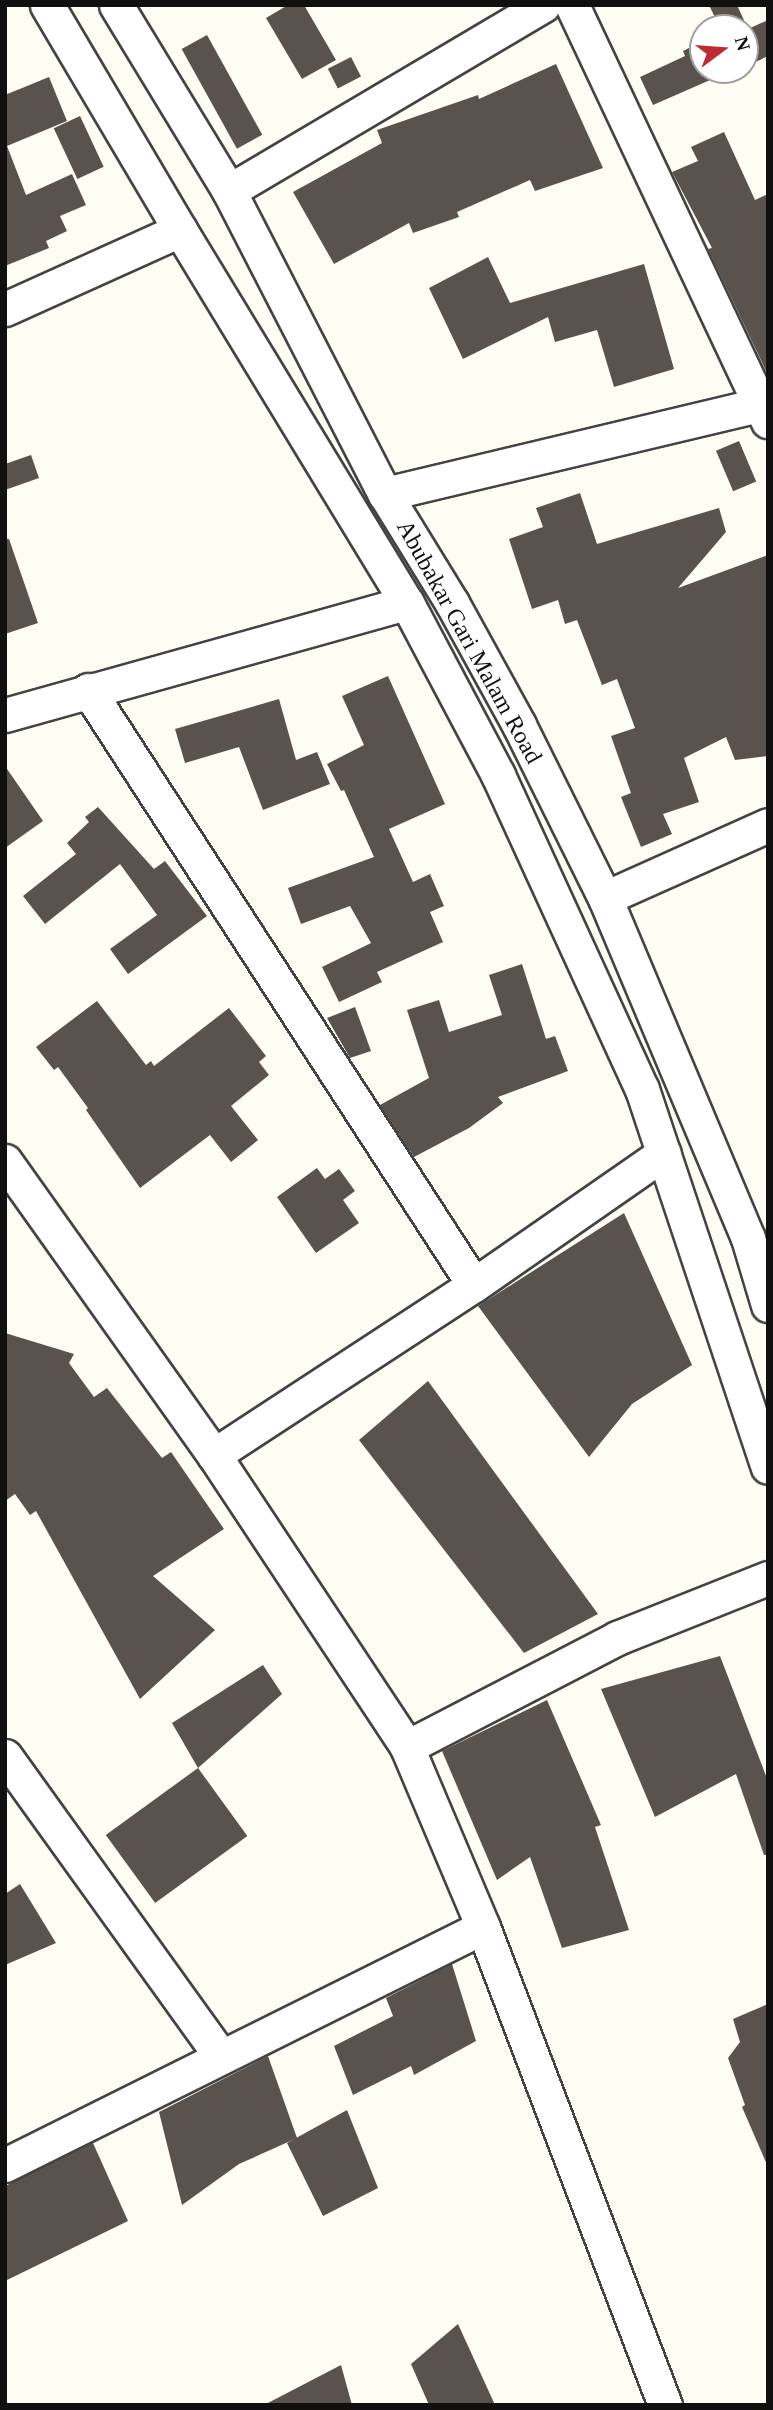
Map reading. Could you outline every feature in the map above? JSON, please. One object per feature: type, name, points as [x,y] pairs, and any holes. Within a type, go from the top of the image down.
[{"type":"street","points":[[47,5],[180,230],[407,603],[498,775],[564,912],[642,1089],[768,1467]]},
{"type":"street","name":"Abubakar Gari Malam Road","points":[[116,5],[229,191],[385,494],[452,603],[512,713],[605,898],[758,1233],[768,1305]]},
{"type":"street","points":[[229,191],[543,5]]},
{"type":"street","points":[[385,494],[765,410],[572,5]]},
{"type":"street","points":[[5,309],[180,230]]},
{"type":"street","points":[[5,715],[407,603]]},
{"type":"street","points":[[88,690],[474,1285]]},
{"type":"street","points":[[605,898],[768,825]]},
{"type":"street","points":[[214,1455],[474,1285],[664,1153]]},
{"type":"street","points":[[5,1161],[214,1455],[408,1747],[483,1927],[666,2405]]},
{"type":"street","points":[[408,1747],[617,1639],[768,1578]]},
{"type":"street","points":[[5,1756],[221,2057]]},
{"type":"street","points":[[5,2165],[483,1927]]},
{"type":"building","points":[[288,5],[304,5],[336,60],[302,79],[266,18]]},
{"type":"building","points":[[709,5],[737,5],[741,14],[713,14]]},
{"type":"building","points":[[768,20],[768,56],[759,60],[759,24]]},
{"type":"building","points":[[207,35],[262,135],[237,149],[182,49]]},
{"type":"building","points":[[689,48],[689,84],[701,84],[653,105],[640,77],[685,56],[683,51]]},
{"type":"building","points":[[351,57],[361,77],[338,88],[328,69]]},
{"type":"building","points":[[556,64],[603,168],[535,191],[530,180],[457,212],[459,217],[413,233],[409,223],[334,264],[293,192],[382,143],[377,130],[478,95],[479,99]]},
{"type":"building","points":[[49,77],[67,121],[7,146],[26,195],[72,174],[86,205],[60,216],[67,231],[46,241],[49,248],[5,266],[5,95]]},
{"type":"building","points":[[80,116],[104,167],[77,179],[54,128]]},
{"type":"building","points":[[724,132],[755,200],[768,194],[768,375],[708,249],[712,248],[672,172],[698,161],[691,147]]},
{"type":"building","points":[[488,257],[510,303],[644,264],[674,369],[614,387],[597,330],[555,342],[548,317],[463,359],[429,288]]},
{"type":"building","points":[[739,441],[756,482],[733,491],[716,451]]},
{"type":"building","points":[[31,455],[39,478],[5,490],[5,464]]},
{"type":"building","points":[[580,493],[597,544],[719,508],[726,532],[678,588],[768,555],[768,756],[735,760],[726,737],[684,758],[699,802],[663,814],[672,834],[641,847],[621,797],[631,793],[611,736],[635,728],[617,679],[602,685],[577,620],[565,624],[558,600],[532,609],[509,539],[543,527],[536,508]]},
{"type":"building","points":[[5,539],[9,539],[38,623],[5,634]]},
{"type":"building","points":[[388,676],[445,804],[389,829],[413,882],[430,874],[444,906],[430,912],[443,942],[377,972],[382,982],[339,1002],[322,967],[371,943],[350,906],[301,924],[288,888],[374,857],[344,790],[341,791],[327,764],[364,745],[342,696]]},
{"type":"building","points":[[279,699],[296,760],[317,752],[330,784],[263,810],[239,747],[185,763],[175,729]]},
{"type":"building","points":[[5,766],[43,821],[5,848]]},
{"type":"building","points":[[98,807],[154,869],[165,861],[207,916],[128,974],[110,949],[157,915],[120,864],[45,924],[23,896],[76,854],[67,843],[89,822],[85,817]]},
{"type":"building","points":[[522,964],[546,1039],[555,1036],[568,1071],[498,1097],[503,1103],[469,1128],[414,1157],[380,1105],[429,1078],[407,1010],[439,1000],[449,1032],[502,1015],[489,975]]},
{"type":"building","points":[[97,1001],[146,1065],[151,1061],[154,1066],[229,1008],[266,1056],[259,1062],[269,1075],[231,1106],[258,1140],[231,1162],[210,1135],[140,1188],[58,1067],[54,1070],[36,1047]]},
{"type":"building","points":[[355,1007],[371,1051],[350,1058],[327,1018]]},
{"type":"building","points":[[317,1168],[325,1179],[339,1169],[355,1191],[343,1200],[359,1223],[316,1253],[277,1197]]},
{"type":"building","points":[[624,1213],[692,1365],[632,1404],[589,1457],[478,1306]]},
{"type":"building","points":[[5,1333],[74,1354],[69,1363],[94,1397],[107,1388],[162,1458],[171,1452],[224,1529],[153,1576],[215,1630],[140,1699],[36,1511],[30,1515],[15,1494],[5,1501]]},
{"type":"building","points":[[428,1381],[598,1614],[524,1653],[359,1440]]},
{"type":"building","points":[[720,1656],[768,1781],[768,1855],[764,1855],[736,1774],[655,1817],[601,1689]]},
{"type":"building","points":[[263,1665],[282,1694],[198,1768],[172,1723]]},
{"type":"building","points":[[547,1700],[601,1825],[595,1827],[629,1930],[562,1948],[530,1857],[497,1880],[442,1751]]},
{"type":"building","points":[[198,1768],[247,1836],[155,1903],[106,1835]]},
{"type":"building","points":[[20,1884],[56,1943],[5,1965],[5,1894]]},
{"type":"building","points":[[452,1964],[476,2041],[414,2075],[411,2066],[353,2095],[334,2046],[393,2016],[386,1998]]},
{"type":"building","points":[[768,2004],[768,2167],[742,2107],[745,2105],[728,2058],[740,2042],[733,2019]]},
{"type":"building","points":[[268,2056],[297,2138],[239,2164],[182,2205],[159,2112]]},
{"type":"building","points":[[347,2110],[378,2188],[323,2216],[287,2143]]},
{"type":"building","points":[[93,2143],[128,2221],[5,2281],[5,2186]]},
{"type":"building","points":[[458,2324],[495,2405],[429,2405],[411,2364]]},
{"type":"building","points":[[341,2365],[352,2405],[264,2405]]}]
